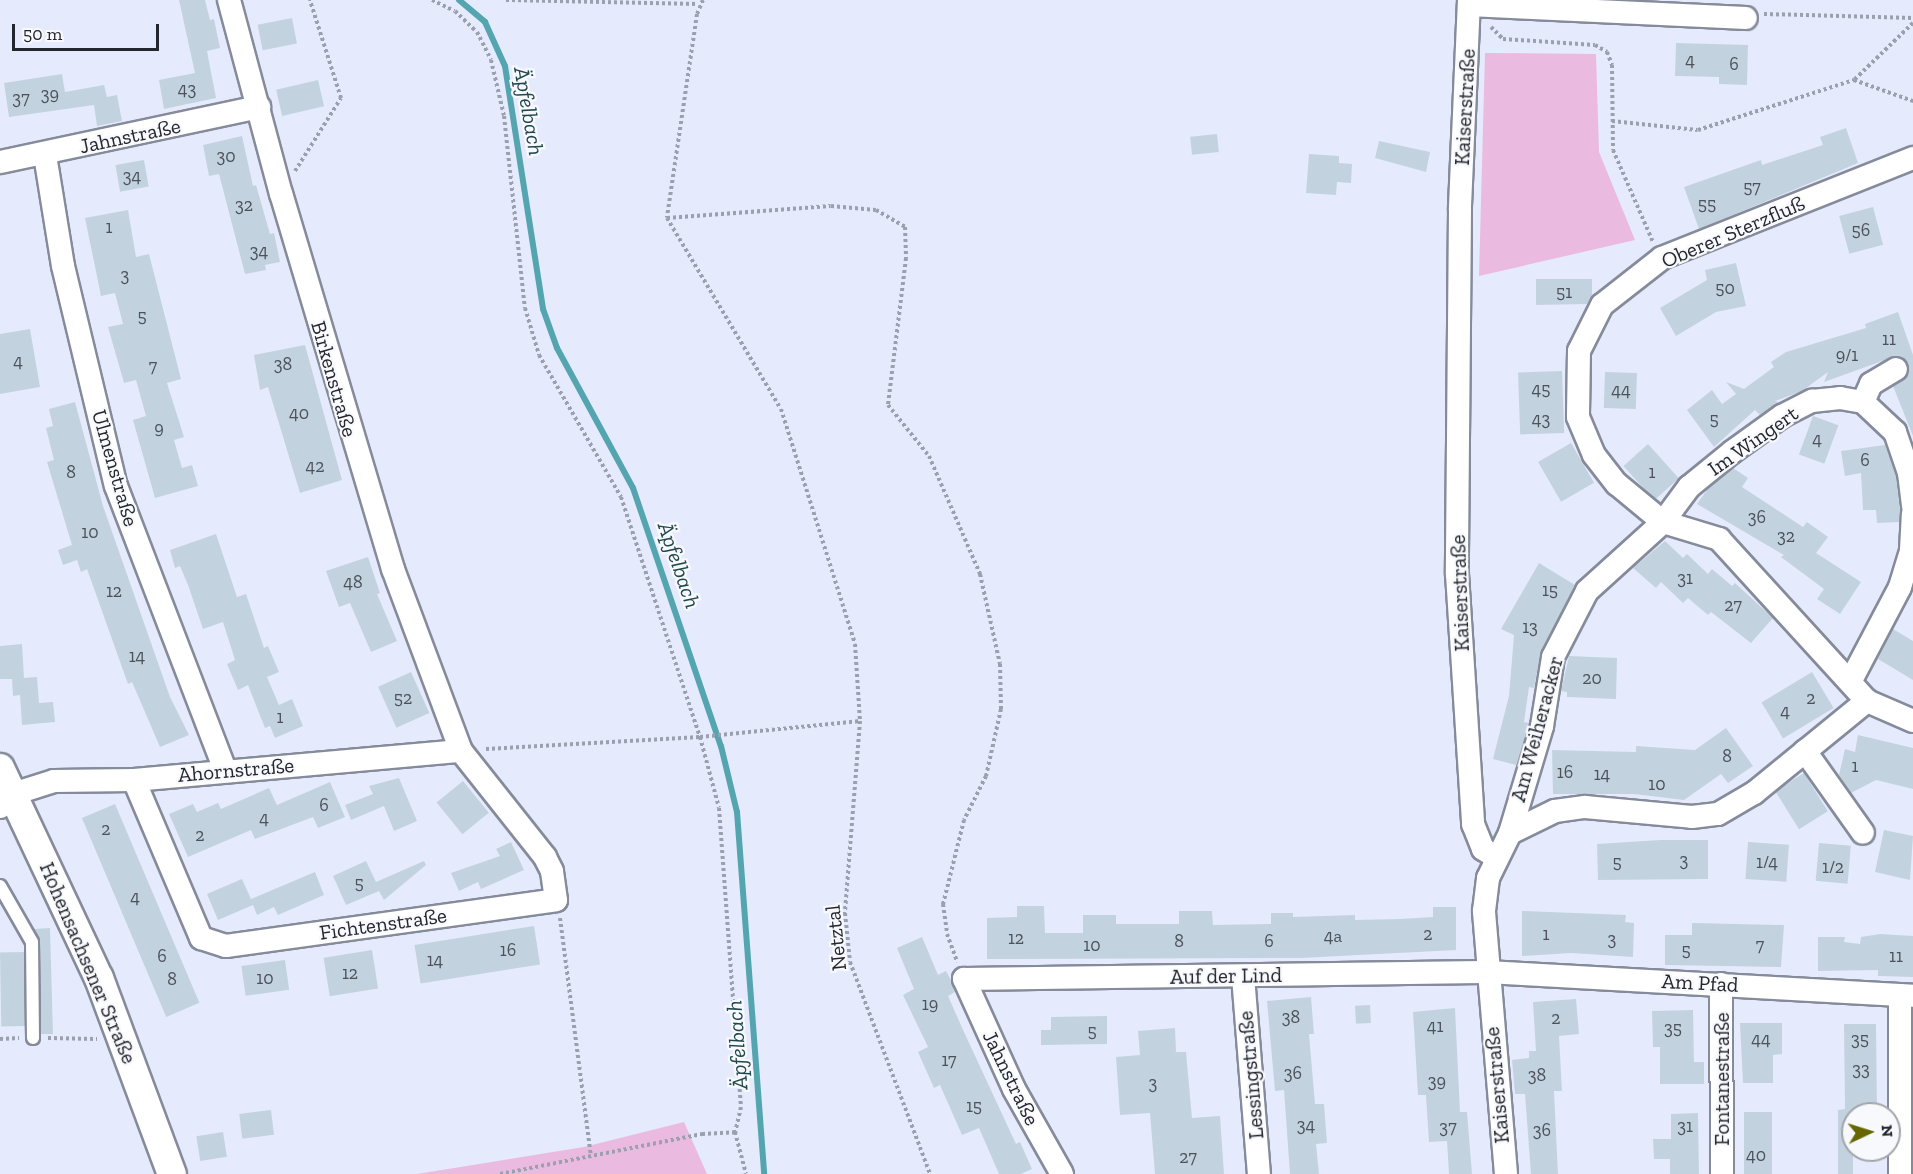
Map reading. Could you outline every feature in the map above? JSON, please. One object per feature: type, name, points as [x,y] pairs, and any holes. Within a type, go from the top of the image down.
[{"type":"street","name":"Birkenstraße","points":[[228,0],[281,194],[393,569],[461,751]]},
{"type":"street","points":[[1469,2],[1746,18]]},
{"type":"street","name":"Kaiserstraße","points":[[1469,2],[1460,210],[1457,574],[1473,824],[1483,849],[1496,856],[1488,879],[1484,911],[1487,972],[1506,1174]]},
{"type":"street","name":"Jahnstraße","points":[[0,162],[45,155],[259,107]]},
{"type":"street","name":"Ulmenstraße","points":[[45,155],[63,266],[116,486],[225,770]]},
{"type":"street","name":"Oberer Sterzfluß","points":[[1913,158],[1662,258],[1602,305],[1579,351],[1578,417],[1600,463],[1617,484],[1662,522],[1719,539],[1867,701],[1913,721]]},
{"type":"street","points":[[1896,369],[1872,384],[1863,402],[1880,414],[1894,432],[1909,473],[1913,507]]},
{"type":"street","name":"Im Wingert","points":[[1662,522],[1689,487],[1782,416],[1812,401],[1840,398],[1863,402]]},
{"type":"street","points":[[1850,682],[1900,586],[1911,550],[1913,514]]},
{"type":"street","name":"Am Weiheracker","points":[[1496,856],[1510,833],[1542,726],[1553,657],[1587,591],[1662,522]]},
{"type":"street","name":"Am Weiheracker","points":[[1510,833],[1555,811],[1585,807],[1692,817],[1718,814],[1754,793],[1867,701]]},
{"type":"street","points":[[461,751],[545,857],[552,871],[556,900]]},
{"type":"street","name":"Ahornstraße","points":[[7,800],[54,781],[134,780],[225,770],[461,751]]},
{"type":"street","points":[[1805,751],[1863,833]]},
{"type":"street","name":"Hohensachsener Straße","points":[[0,768],[7,800],[99,978],[170,1168]]},
{"type":"street","name":"Fichtenstraße","points":[[134,780],[201,938],[226,946],[556,900]]},
{"type":"street","name":"Auf der Lind","points":[[964,979],[1487,972]]},
{"type":"street","name":"Am Pfad","points":[[1487,972],[1906,995]]},
{"type":"street","name":"Lessingstraße","points":[[1243,976],[1259,1174]]},
{"type":"street","name":"Jahnstraße","points":[[964,979],[1014,1089],[1062,1174]]},
{"type":"street","name":"Fontanestraße","points":[[1721,984],[1722,1174]]},
{"type":"street","points":[[1900,1174],[1906,995]]},
{"type":"lane","points":[[0,886],[32,942],[33,1038]]},
{"type":"path","points":[[281,194],[340,98],[310,0]]},
{"type":"path","points":[[432,0],[455,11],[477,32],[491,60],[504,116],[525,308],[539,355],[621,497],[700,737],[719,808],[741,1107],[735,1132],[746,1174]]},
{"type":"path","points":[[506,0],[698,4],[704,0]]},
{"type":"path","points":[[1469,2],[1503,39],[1595,45],[1607,52],[1612,65],[1613,150],[1647,233],[1662,258]]},
{"type":"path","points":[[698,4],[667,218],[831,206],[876,210],[905,227],[906,258],[888,405],[905,431],[928,456],[975,563],[1000,664],[1001,709],[986,776],[964,820],[943,903],[947,934],[964,979]]},
{"type":"path","points":[[1746,18],[1775,12],[1913,18]]},
{"type":"path","points":[[1612,121],[1698,130],[1854,80],[1913,23]]},
{"type":"path","points":[[1854,80],[1913,101]]},
{"type":"path","name":"Netztal","points":[[667,218],[781,409],[855,644],[860,721],[845,913],[850,962],[930,1174]]},
{"type":"path","points":[[461,751],[700,737],[860,721]]},
{"type":"path","points":[[556,900],[591,1156]]},
{"type":"path","points":[[0,1039],[122,1039]]},
{"type":"path","points":[[500,1174],[702,1134],[735,1132]]},
{"type":"shaded area","points":[[1485,53],[1596,54],[1599,152],[1635,240],[1479,276]]},
{"type":"shaded area","points":[[684,1122],[707,1174],[417,1174],[584,1147]]},
{"type":"building","points":[[179,0],[205,0],[210,20],[214,19],[220,48],[207,51],[216,98],[164,109],[159,80],[195,73]]},
{"type":"building","points":[[292,18],[297,44],[263,50],[258,25]]},
{"type":"building","points":[[1676,43],[1748,45],[1747,85],[1719,84],[1719,77],[1675,76]]},
{"type":"building","points":[[62,74],[65,92],[104,85],[107,97],[117,95],[122,121],[97,126],[94,105],[9,117],[4,83]]},
{"type":"building","points":[[318,80],[324,106],[282,116],[276,90]]},
{"type":"building","points":[[1846,128],[1858,163],[1699,229],[1684,187],[1761,160],[1762,165],[1823,145],[1820,137]]},
{"type":"building","points":[[1217,134],[1219,152],[1192,155],[1190,137]]},
{"type":"building","points":[[242,136],[253,186],[256,185],[270,234],[274,233],[280,262],[265,265],[266,270],[245,274],[219,174],[209,176],[203,145]]},
{"type":"building","points":[[1379,141],[1430,152],[1426,172],[1375,158]]},
{"type":"building","points":[[1309,154],[1339,156],[1339,163],[1352,164],[1351,183],[1337,182],[1336,195],[1306,193]]},
{"type":"building","points":[[144,160],[149,187],[120,192],[115,165]]},
{"type":"building","points":[[1873,207],[1883,245],[1849,254],[1839,216]]},
{"type":"building","points":[[128,210],[136,257],[149,254],[181,379],[167,383],[184,437],[174,440],[182,468],[192,465],[198,486],[155,498],[133,420],[146,416],[136,380],[124,383],[108,327],[123,324],[115,293],[101,296],[85,218]]},
{"type":"building","points":[[1736,263],[1746,306],[1716,312],[1676,336],[1660,308],[1707,280],[1705,270]]},
{"type":"building","points":[[1536,279],[1592,279],[1592,297],[1587,304],[1536,305]]},
{"type":"building","points":[[1898,312],[1913,355],[1913,436],[1893,386],[1907,376],[1909,368],[1903,358],[1896,356],[1824,382],[1828,372],[1802,391],[1775,401],[1779,402],[1760,415],[1755,410],[1714,447],[1687,410],[1712,390],[1722,404],[1736,394],[1726,382],[1744,389],[1774,367],[1771,362],[1786,352],[1866,328],[1865,324]]},
{"type":"building","points":[[30,329],[40,387],[0,394],[0,334]]},
{"type":"building","points":[[305,345],[342,480],[300,493],[268,387],[260,390],[254,355]]},
{"type":"building","points":[[1562,371],[1564,433],[1520,434],[1518,373]]},
{"type":"building","points":[[1605,372],[1637,373],[1636,409],[1604,408]]},
{"type":"building","points":[[75,402],[103,506],[170,697],[189,735],[160,747],[132,682],[128,684],[87,569],[81,572],[77,560],[63,565],[58,550],[72,545],[47,462],[54,460],[46,428],[53,426],[49,409]]},
{"type":"building","points":[[1813,416],[1838,425],[1824,464],[1799,455]]},
{"type":"building","points":[[1571,443],[1594,483],[1561,502],[1538,462]]},
{"type":"building","points":[[1648,444],[1679,478],[1654,500],[1623,466]]},
{"type":"building","points":[[1885,445],[1896,476],[1899,522],[1877,523],[1876,510],[1863,510],[1861,473],[1845,476],[1841,451]]},
{"type":"building","points":[[1733,468],[1748,478],[1742,487],[1803,527],[1807,522],[1828,537],[1816,553],[1861,582],[1840,614],[1817,599],[1824,589],[1781,557],[1784,555],[1697,504],[1707,490]]},
{"type":"building","points":[[216,534],[237,597],[246,594],[264,648],[268,646],[279,672],[267,677],[279,705],[292,699],[303,726],[275,738],[270,726],[265,728],[248,685],[238,690],[227,664],[235,660],[223,622],[203,629],[180,566],[175,568],[170,550]]},
{"type":"building","points":[[1665,541],[1683,558],[1687,554],[1708,574],[1712,569],[1732,586],[1735,583],[1773,618],[1751,643],[1711,612],[1708,615],[1688,598],[1683,603],[1661,582],[1656,588],[1633,568]]},
{"type":"building","points":[[368,557],[380,593],[377,594],[397,641],[371,652],[350,603],[339,607],[326,571]]},
{"type":"building","points":[[1539,563],[1575,585],[1541,651],[1534,688],[1529,687],[1524,722],[1529,723],[1516,765],[1493,759],[1509,696],[1514,635],[1501,629]]},
{"type":"building","points":[[1893,629],[1913,641],[1913,680],[1878,659]]},
{"type":"building","points":[[22,644],[24,678],[37,677],[39,703],[53,702],[55,722],[22,725],[20,695],[13,696],[12,679],[0,679],[0,646]]},
{"type":"building","points":[[1569,656],[1617,658],[1616,699],[1567,697],[1567,692],[1561,691]]},
{"type":"building","points":[[411,672],[429,713],[396,728],[378,687]]},
{"type":"building","points":[[1812,672],[1834,708],[1783,738],[1761,702]]},
{"type":"building","points":[[1726,728],[1753,766],[1728,783],[1721,774],[1684,800],[1634,794],[1553,794],[1552,750],[1636,752],[1636,746],[1695,750]]},
{"type":"building","points":[[1858,735],[1913,748],[1913,789],[1876,780],[1851,793],[1839,775],[1845,749],[1855,752]]},
{"type":"building","points":[[1804,773],[1828,811],[1799,829],[1775,791]]},
{"type":"building","points":[[399,778],[417,821],[394,831],[384,806],[351,820],[345,805],[373,794],[369,786]]},
{"type":"building","points":[[463,781],[489,813],[462,834],[437,802]]},
{"type":"building","points":[[330,782],[345,817],[318,828],[313,817],[255,839],[251,830],[188,857],[169,814],[193,804],[197,812],[218,803],[221,809],[269,788],[277,805]]},
{"type":"building","points":[[115,804],[199,1003],[166,1017],[82,818]]},
{"type":"building","points":[[1884,830],[1913,836],[1910,880],[1875,872]]},
{"type":"building","points":[[1708,840],[1708,879],[1598,880],[1597,844]]},
{"type":"building","points":[[511,842],[524,870],[481,889],[478,882],[459,891],[451,873],[500,856],[496,849]]},
{"type":"building","points":[[1748,842],[1789,845],[1786,882],[1745,879]]},
{"type":"building","points":[[1819,843],[1851,846],[1848,884],[1816,881]]},
{"type":"building","points":[[366,861],[376,882],[424,861],[426,865],[384,900],[379,891],[346,905],[333,876]]},
{"type":"building","points":[[315,872],[324,895],[278,915],[274,907],[257,915],[253,905],[218,920],[207,894],[242,879],[251,899]]},
{"type":"building","points":[[1017,906],[1044,906],[1045,933],[1083,933],[1083,915],[1116,915],[1116,924],[1179,924],[1179,911],[1212,911],[1213,925],[1271,924],[1271,913],[1293,913],[1293,917],[1355,915],[1355,920],[1400,919],[1433,917],[1433,907],[1456,907],[1456,950],[1301,958],[987,959],[987,918],[1017,917]]},
{"type":"building","points":[[1522,911],[1626,915],[1625,922],[1634,923],[1633,957],[1571,953],[1522,956]]},
{"type":"building","points":[[1692,923],[1784,925],[1781,967],[1665,965],[1665,935],[1692,935]]},
{"type":"building","points":[[534,926],[540,965],[421,983],[414,945]]},
{"type":"building","points":[[50,928],[53,1034],[41,1034],[40,942],[34,929]]},
{"type":"building","points":[[1880,934],[1913,936],[1913,977],[1878,976],[1878,970],[1818,971],[1818,937],[1845,937],[1844,942],[1860,944],[1861,937]]},
{"type":"building","points":[[922,937],[938,975],[946,971],[951,980],[955,992],[948,996],[1016,1144],[1020,1142],[1032,1169],[1021,1174],[999,1174],[979,1128],[962,1135],[940,1085],[934,1088],[918,1052],[928,1047],[903,995],[914,989],[897,948]]},
{"type":"building","points":[[372,950],[378,989],[330,996],[324,958]]},
{"type":"building","points":[[0,952],[24,952],[25,1026],[1,1026]]},
{"type":"building","points":[[285,960],[289,990],[246,996],[241,966]]},
{"type":"building","points":[[1311,997],[1314,1034],[1309,1034],[1315,1104],[1324,1104],[1327,1143],[1316,1144],[1319,1174],[1290,1174],[1284,1090],[1275,1091],[1267,1001]]},
{"type":"building","points":[[1576,999],[1579,1034],[1559,1036],[1562,1091],[1554,1091],[1558,1174],[1531,1174],[1525,1094],[1515,1094],[1512,1060],[1529,1058],[1529,1051],[1536,1051],[1533,1002]]},
{"type":"building","points":[[1370,1005],[1371,1023],[1356,1024],[1355,1006]]},
{"type":"building","points":[[1455,1008],[1460,1112],[1467,1112],[1472,1174],[1449,1174],[1447,1141],[1429,1142],[1426,1095],[1418,1095],[1413,1012]]},
{"type":"building","points":[[1693,1010],[1694,1062],[1704,1062],[1704,1084],[1660,1084],[1660,1047],[1653,1047],[1652,1011]]},
{"type":"building","points":[[1107,1016],[1107,1044],[1041,1045],[1041,1030],[1051,1030],[1051,1017]]},
{"type":"building","points":[[1740,1023],[1782,1023],[1782,1054],[1773,1055],[1773,1083],[1743,1083]]},
{"type":"building","points":[[1844,1024],[1876,1024],[1877,1102],[1845,1102]]},
{"type":"building","points":[[1175,1028],[1176,1052],[1186,1052],[1192,1118],[1220,1116],[1224,1174],[1155,1174],[1150,1113],[1120,1115],[1116,1057],[1140,1055],[1138,1031]]},
{"type":"building","points":[[271,1110],[274,1135],[242,1139],[239,1114]]},
{"type":"building","points":[[1838,1110],[1841,1110],[1841,1162],[1853,1162],[1853,1174],[1838,1174]]},
{"type":"building","points":[[1744,1112],[1772,1112],[1772,1174],[1744,1174]]},
{"type":"building","points":[[1698,1113],[1699,1174],[1670,1174],[1670,1159],[1654,1159],[1653,1139],[1671,1139],[1671,1114]]},
{"type":"building","points":[[223,1132],[227,1157],[200,1161],[196,1136]]},
{"type":"waterway","name":"Äpfelbach","points":[[459,0],[485,22],[505,66],[543,309],[557,348],[633,488],[721,746],[737,812],[764,1174]]}]
